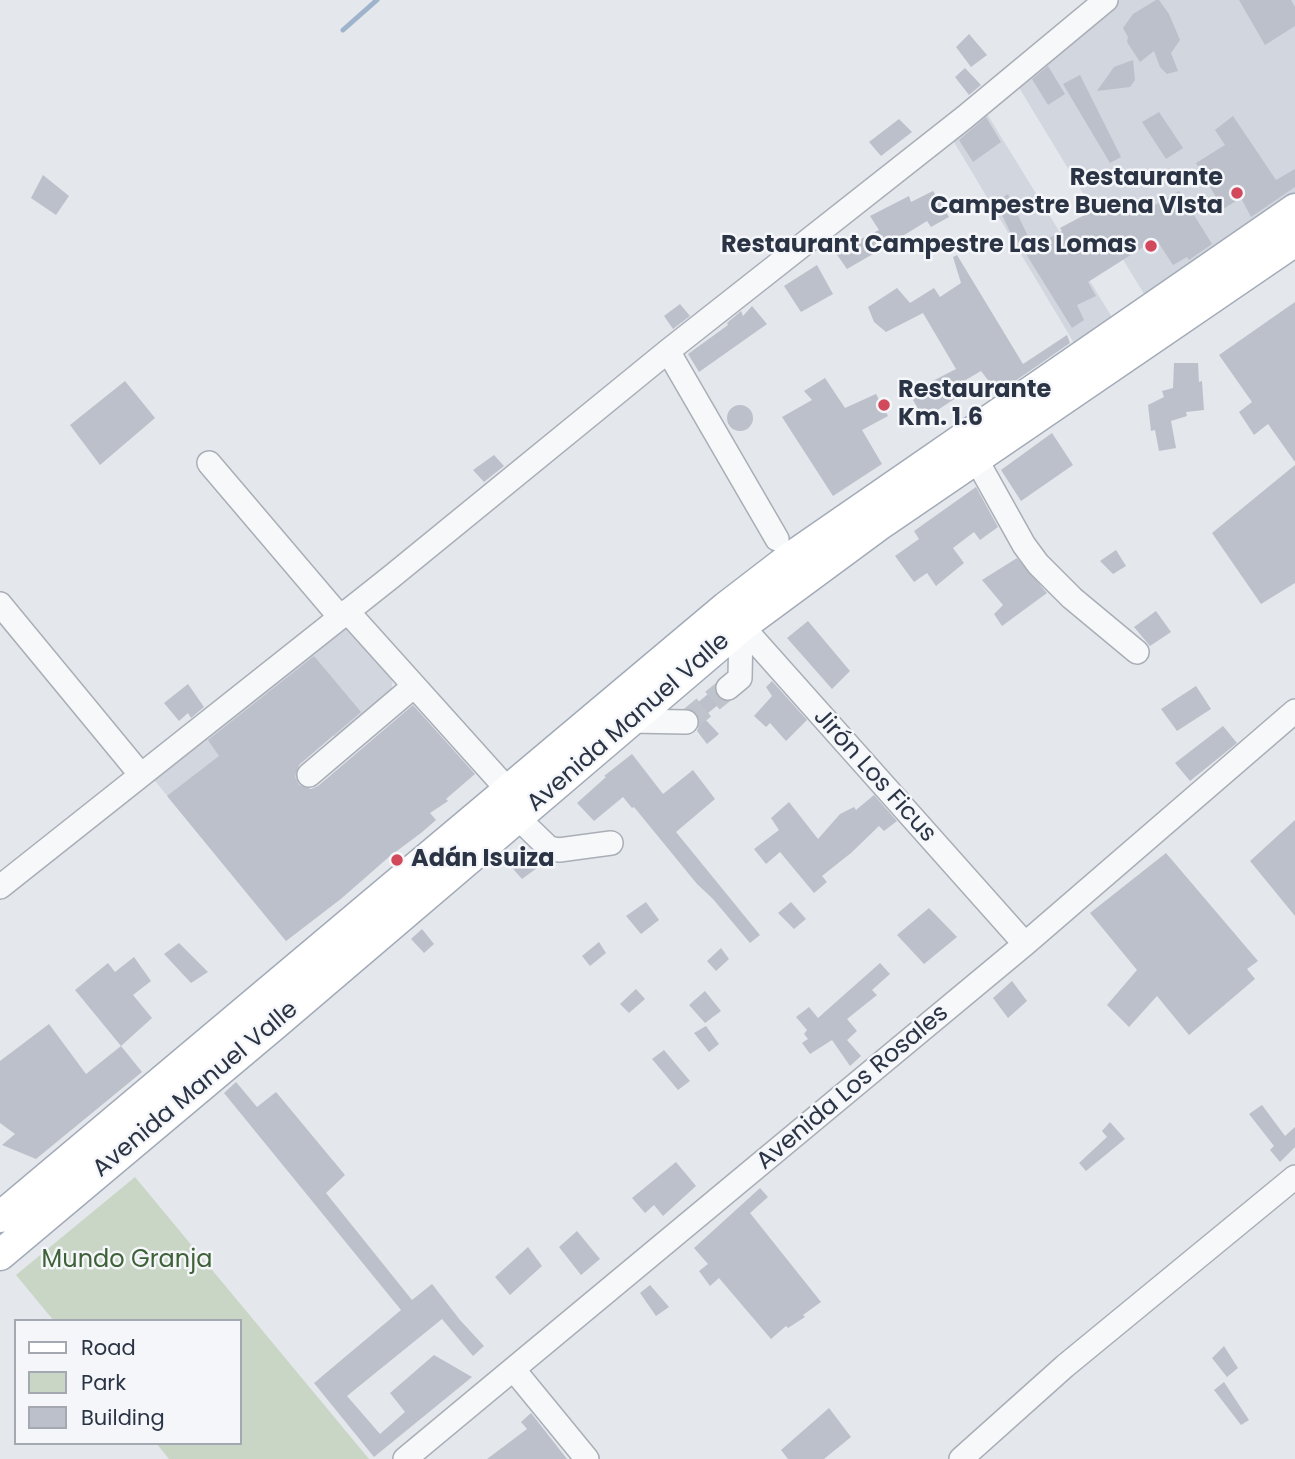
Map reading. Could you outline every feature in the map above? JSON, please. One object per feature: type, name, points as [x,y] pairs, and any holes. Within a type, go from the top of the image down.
[{"type":"main road","name":"Avenida Manuel Valle","points":[[0,1255],[631,721],[733,617],[812,543],[1295,209]]},
{"type":"main road","name":"Avenida Manuel Valle","points":[[0,1217],[508,790],[733,617],[882,523],[1295,242]]},
{"type":"street","points":[[0,887],[343,615],[668,351],[965,117],[1107,0]]},
{"type":"street","points":[[668,351],[777,539]]},
{"type":"street","points":[[976,459],[1024,545],[1038,564],[1072,598],[1137,652]]},
{"type":"street","points":[[209,463],[343,615],[414,686],[508,790]]},
{"type":"street","points":[[1,607],[141,775]]},
{"type":"street","points":[[733,617],[734,683],[769,660]]},
{"type":"street","name":"Jirón Los Ficus","points":[[733,617],[1025,944]]},
{"type":"street","points":[[309,775],[414,686]]},
{"type":"street","name":"Avenida Los Rosales","points":[[405,1459],[1025,944],[1295,711]]},
{"type":"street","points":[[631,721],[686,722]]},
{"type":"street","points":[[518,818],[549,848],[559,850],[611,843]]},
{"type":"street","points":[[961,1459],[1065,1366],[1295,1177]]},
{"type":"street","points":[[514,1370],[587,1459]]},
{"type":"shaded area","points":[[1118,0],[1295,0],[1295,195],[1147,299],[1015,81]]},
{"type":"shaded area","points":[[984,109],[1115,322],[1077,348],[951,137]]},
{"type":"shaded area","points":[[341,622],[393,677],[391,695],[336,739],[306,703],[264,736],[303,784],[269,814],[342,898],[286,941],[151,776]]},
{"type":"green space","name":"Mundo Granja","points":[[135,1177],[369,1459],[169,1459],[158,1445],[242,1445],[242,1319],[52,1319],[16,1275]]},
{"type":"building","points":[[1159,0],[1169,14],[1180,40],[1171,53],[1178,71],[1167,74],[1160,67],[1154,51],[1140,62],[1127,42],[1128,37],[1123,28],[1133,14]]},
{"type":"building","points":[[1239,0],[1291,0],[1295,7],[1295,26],[1265,45]]},
{"type":"building","points":[[969,34],[987,55],[971,67],[956,47]]},
{"type":"building","points":[[1133,60],[1135,80],[1130,87],[1097,91],[1114,67]]},
{"type":"building","points":[[1048,66],[1065,94],[1048,105],[1032,79]]},
{"type":"building","points":[[965,68],[981,85],[969,95],[955,77]]},
{"type":"building","points":[[1080,75],[1121,157],[1110,163],[1063,84]]},
{"type":"building","points":[[1159,112],[1183,148],[1166,159],[1142,122]]},
{"type":"building","points":[[1233,116],[1276,180],[1295,169],[1295,187],[1251,217],[1241,198],[1223,209],[1196,163],[1225,145],[1215,130]]},
{"type":"building","points":[[986,117],[1001,142],[973,162],[959,140]]},
{"type":"building","points":[[899,119],[912,132],[881,156],[869,142]]},
{"type":"building","points":[[43,175],[69,196],[56,215],[31,198]]},
{"type":"building","points":[[933,191],[949,217],[931,227],[927,221],[888,245],[882,235],[873,254],[847,269],[835,252],[879,230],[870,216],[909,196],[911,202]]},
{"type":"building","points":[[1179,191],[1212,244],[1189,260],[1187,257],[1173,265],[1156,239],[1088,282],[1096,296],[1077,305],[1084,320],[1072,328],[1013,233],[1011,234],[996,202],[1008,194],[1033,247],[1062,231],[1060,228],[1105,204],[1108,210],[1127,199],[1136,216]]},
{"type":"building","points":[[957,255],[1023,364],[1067,335],[1070,343],[998,393],[981,371],[957,385],[962,394],[924,419],[909,393],[956,369],[923,313],[886,332],[874,322],[868,307],[897,288],[910,303],[934,288],[940,297],[961,283],[953,257]]},
{"type":"building","points":[[817,265],[833,294],[801,312],[784,286]]},
{"type":"building","points":[[1295,302],[1295,462],[1268,424],[1254,435],[1239,412],[1252,402],[1219,355]]},
{"type":"building","points":[[680,304],[690,316],[673,329],[664,316]]},
{"type":"building","points":[[752,306],[767,324],[699,372],[688,354],[728,325],[741,311],[743,316]]},
{"type":"building","points":[[1174,363],[1198,363],[1204,410],[1186,412],[1187,416],[1171,421],[1176,448],[1159,451],[1155,430],[1151,431],[1148,405],[1164,397],[1162,391],[1173,388]]},
{"type":"building","points":[[825,378],[845,408],[876,394],[888,416],[862,430],[882,464],[833,496],[782,417],[812,400],[804,391]]},
{"type":"building","points":[[125,381],[155,418],[100,465],[70,425]]},
{"type":"building","points":[[740,405],[749,409],[753,418],[749,427],[740,431],[731,427],[727,418],[731,409]]},
{"type":"building","points":[[1052,433],[1073,465],[1021,501],[1001,470]]},
{"type":"building","points":[[494,455],[504,466],[484,482],[473,470]]},
{"type":"building","points":[[1295,465],[1295,583],[1261,604],[1212,533]]},
{"type":"building","points":[[976,487],[998,527],[980,540],[974,532],[953,548],[964,563],[936,586],[927,573],[914,582],[895,556],[919,539],[914,531]]},
{"type":"building","points":[[1116,550],[1126,566],[1113,574],[1100,561]]},
{"type":"building","points":[[1017,558],[1047,593],[1002,626],[994,614],[1003,605],[982,580]]},
{"type":"building","points":[[1156,611],[1171,632],[1150,646],[1134,627]]},
{"type":"building","points":[[808,621],[850,671],[832,689],[787,638]]},
{"type":"building","points":[[314,656],[361,712],[299,765],[295,777],[299,785],[311,789],[318,786],[413,705],[475,774],[446,799],[448,801],[430,813],[436,820],[286,941],[167,796],[219,756],[208,740]]},
{"type":"building","points":[[772,681],[807,720],[786,741],[770,723],[766,727],[754,716],[772,696],[766,687]]},
{"type":"building","points":[[188,684],[204,707],[191,718],[188,713],[179,721],[164,703]]},
{"type":"building","points":[[1196,686],[1211,709],[1177,731],[1161,709]]},
{"type":"building","points":[[714,689],[723,701],[703,717],[719,734],[707,744],[697,731],[700,723],[698,716],[690,709]]},
{"type":"building","points":[[1223,726],[1237,743],[1190,781],[1175,763]]},
{"type":"building","points":[[632,754],[663,794],[693,770],[715,799],[676,832],[760,935],[750,943],[623,797],[594,821],[577,803],[606,777],[604,776]]},
{"type":"building","points":[[874,795],[897,821],[884,831],[879,826],[822,876],[827,882],[814,893],[780,852],[766,864],[754,849],[779,830],[771,818],[789,802],[818,839],[840,814],[854,807],[856,810]]},
{"type":"building","points":[[1295,820],[1295,916],[1250,861]]},
{"type":"building","points":[[523,849],[537,868],[522,879],[507,862]]},
{"type":"building","points":[[1166,853],[1258,961],[1247,969],[1255,979],[1189,1035],[1157,996],[1129,1027],[1107,1005],[1137,970],[1090,913]]},
{"type":"building","points":[[646,902],[659,920],[641,934],[626,916]]},
{"type":"building","points":[[791,902],[806,919],[794,929],[778,913]]},
{"type":"building","points":[[929,908],[957,937],[924,964],[897,935]]},
{"type":"building","points":[[422,929],[434,944],[424,953],[411,939]]},
{"type":"building","points":[[599,942],[606,953],[590,966],[582,956]]},
{"type":"building","points":[[179,943],[208,972],[191,983],[164,954]]},
{"type":"building","points":[[721,948],[729,959],[716,971],[707,961]]},
{"type":"building","points":[[134,957],[151,981],[133,995],[152,1018],[121,1046],[75,990],[108,963],[115,972]]},
{"type":"building","points":[[880,963],[890,974],[872,990],[877,995],[847,1019],[857,1031],[847,1040],[861,1056],[850,1066],[832,1040],[810,1054],[802,1043],[808,1039],[804,1034],[807,1030],[796,1017],[809,1007],[818,1018]]},
{"type":"building","points":[[1012,981],[1027,1001],[1008,1018],[993,998]]},
{"type":"building","points":[[636,989],[645,999],[629,1013],[620,1004]]},
{"type":"building","points":[[705,991],[721,1011],[705,1023],[689,1005]]},
{"type":"building","points":[[49,1024],[86,1074],[121,1046],[142,1072],[36,1159],[2,1145],[15,1134],[0,1123],[0,1061]]},
{"type":"building","points":[[706,1026],[719,1044],[709,1052],[694,1033]]},
{"type":"building","points":[[664,1050],[690,1081],[678,1090],[652,1059]]},
{"type":"building","points":[[236,1082],[257,1107],[276,1092],[345,1175],[326,1193],[412,1300],[432,1284],[484,1346],[473,1356],[442,1319],[347,1396],[380,1434],[405,1412],[390,1393],[434,1355],[472,1377],[374,1457],[314,1383],[401,1310],[224,1093]]},
{"type":"building","points":[[1262,1105],[1285,1136],[1295,1127],[1295,1147],[1280,1162],[1270,1150],[1274,1146],[1249,1114]]},
{"type":"building","points":[[1110,1122],[1125,1139],[1086,1171],[1079,1163],[1107,1137],[1102,1131]]},
{"type":"building","points":[[676,1162],[696,1186],[663,1216],[654,1205],[645,1213],[632,1198]]},
{"type":"building","points":[[760,1188],[768,1197],[750,1213],[821,1302],[803,1315],[805,1317],[788,1328],[786,1326],[771,1339],[719,1278],[710,1286],[699,1271],[708,1264],[694,1248]]},
{"type":"building","points":[[577,1231],[600,1259],[581,1275],[559,1247]]},
{"type":"building","points":[[528,1247],[542,1266],[510,1295],[495,1277]]},
{"type":"building","points":[[650,1285],[669,1307],[656,1316],[640,1293]]},
{"type":"building","points":[[1224,1346],[1238,1368],[1227,1377],[1212,1358]]},
{"type":"building","points":[[1224,1382],[1249,1420],[1241,1425],[1214,1390]]},
{"type":"building","points":[[829,1408],[851,1437],[824,1459],[788,1459],[781,1450]]},
{"type":"building","points":[[531,1413],[567,1459],[487,1459],[527,1429],[521,1422]]},
{"type":"waterway","points":[[343,30],[377,0]]},
{"type":"tunnel","points":[[686,722],[728,688]]},
{"type":"place","name":"Restaurante Campestre Buena VIsta","points":[[1237,193]]},
{"type":"place","name":"Restaurant Campestre Las Lomas","points":[[1151,246]]},
{"type":"place","name":"Restaurante Km. 1.6","points":[[884,405]]},
{"type":"place","name":"Adán Isuiza","points":[[397,860]]}]
